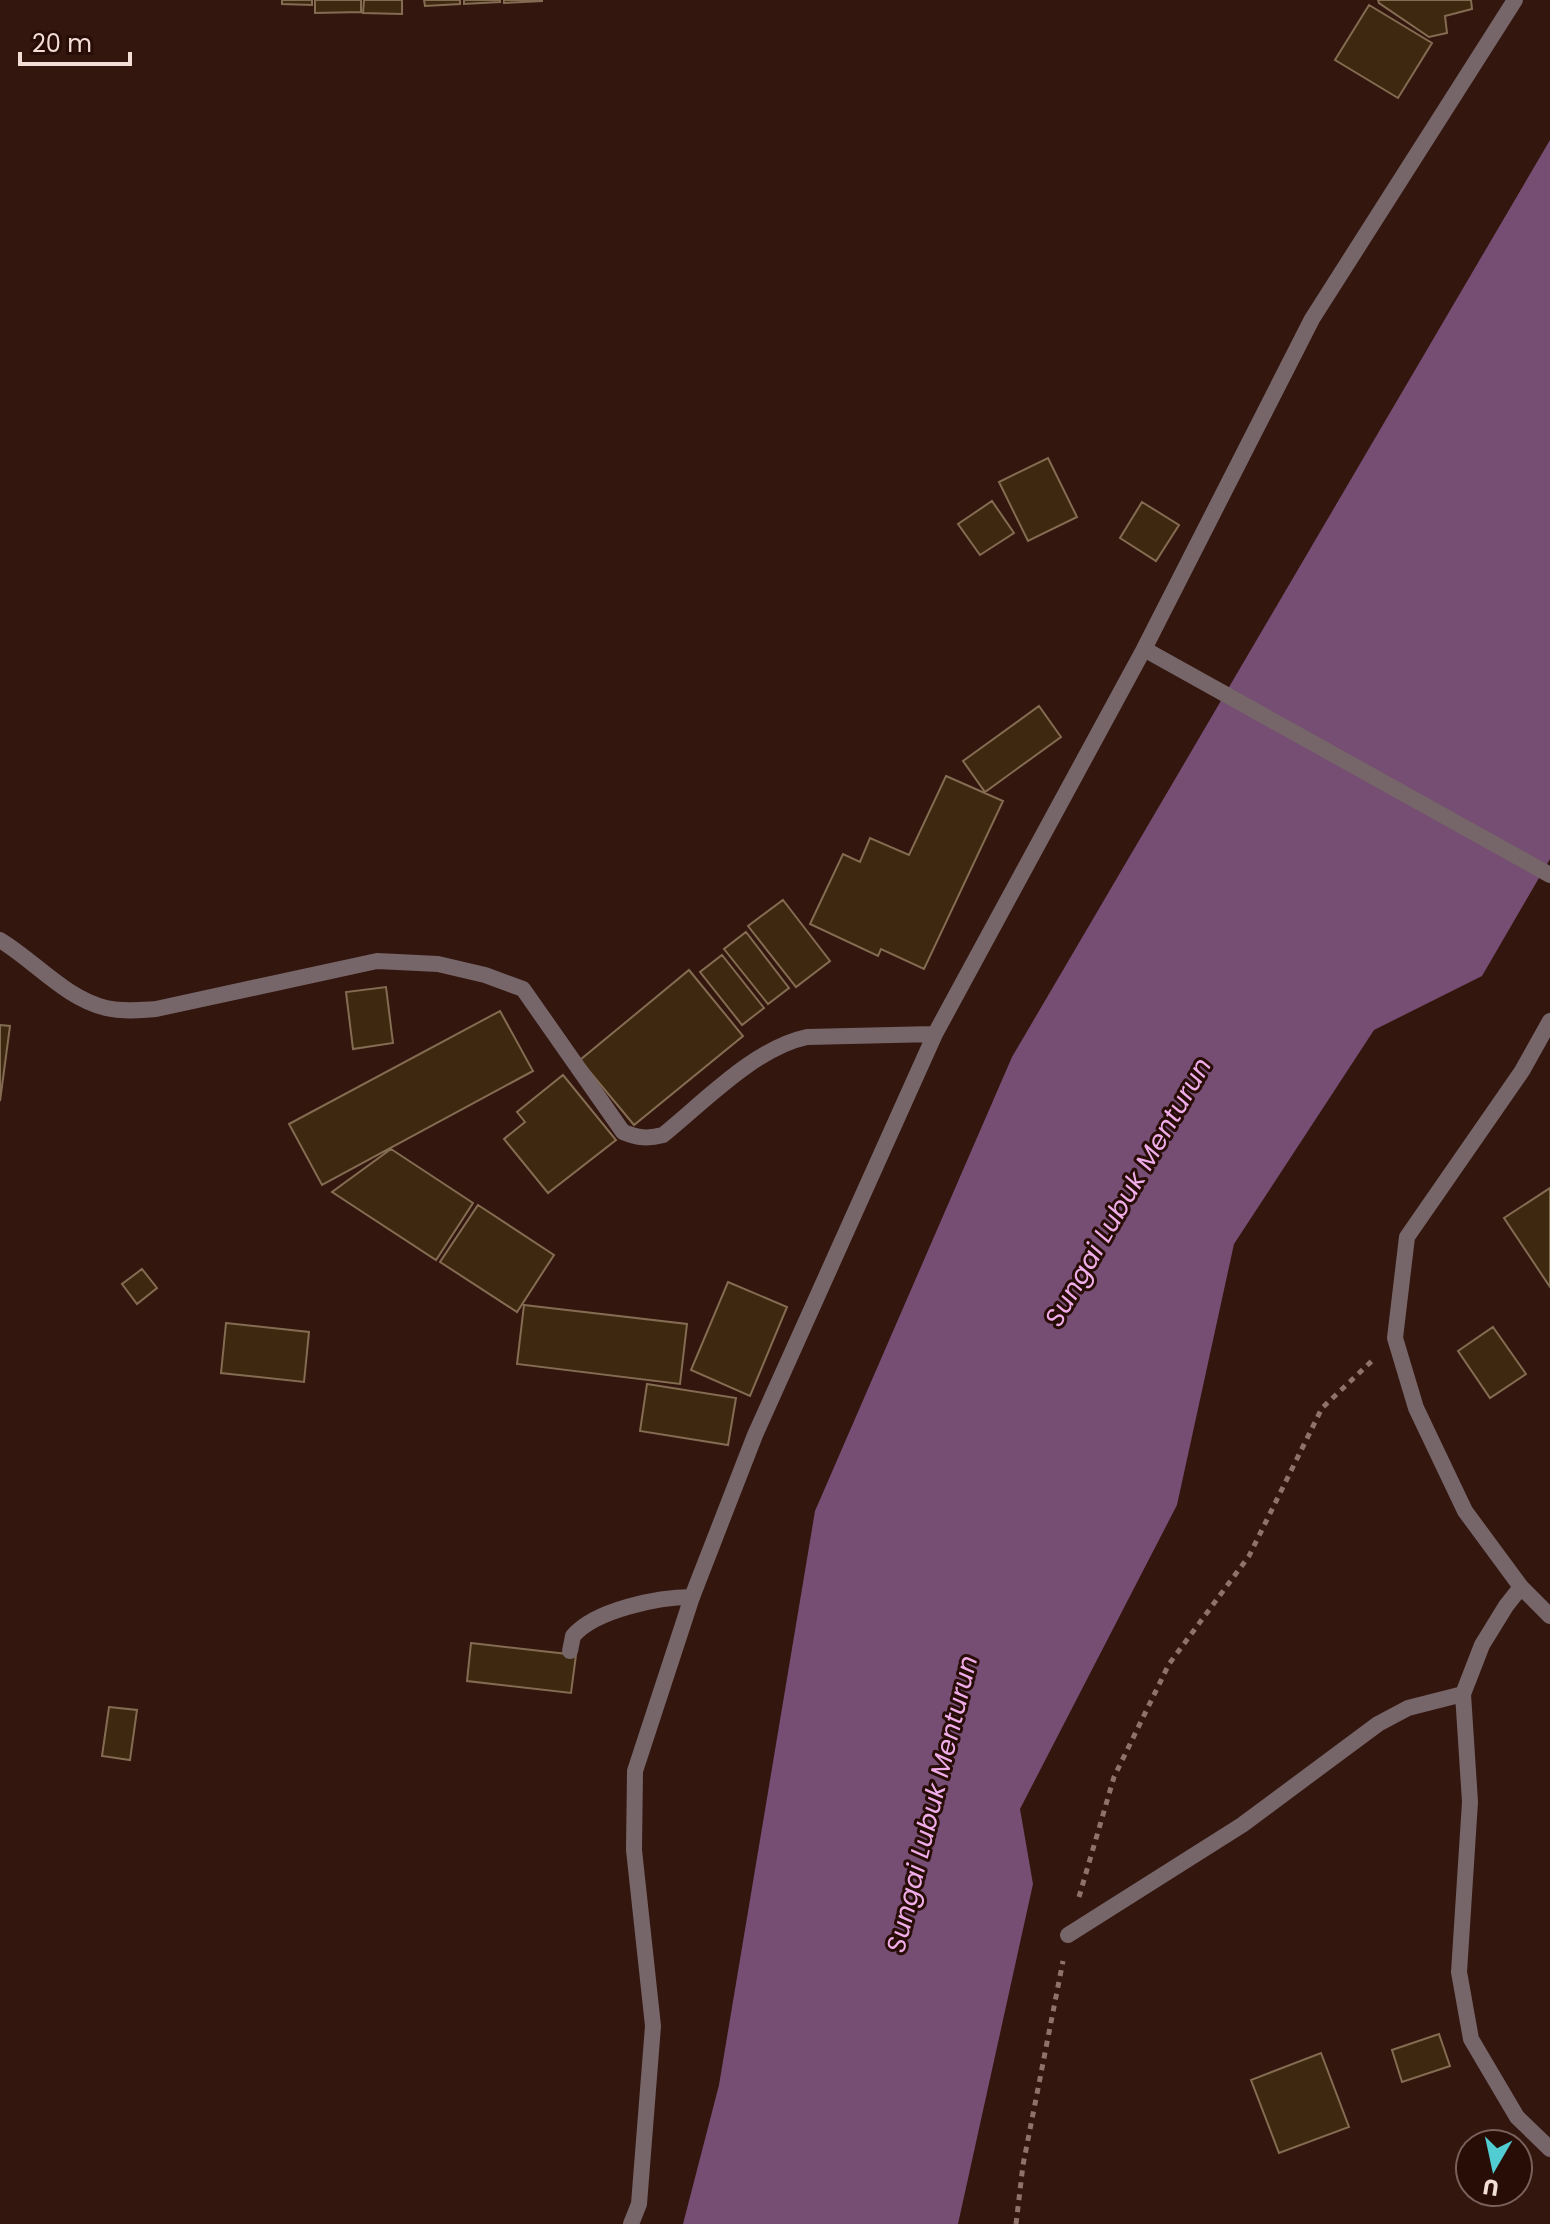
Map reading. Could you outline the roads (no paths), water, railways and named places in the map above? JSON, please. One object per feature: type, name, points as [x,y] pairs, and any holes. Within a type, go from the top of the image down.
[{"type":"street","points":[[631,2224],[639,2204],[653,2026],[634,1850],[635,1771],[692,1597],[755,1435],[935,1034],[1144,649],[1312,319],[1515,0]]},
{"type":"street","points":[[1144,649],[1550,875]]},
{"type":"street","points":[[0,940],[78,998],[105,1008],[127,1011],[156,1009],[377,961],[438,964],[485,975],[523,989],[623,1132],[636,1137],[663,1135],[766,1052],[786,1042],[807,1037],[935,1034]]},
{"type":"street","points":[[1550,1021],[1522,1071],[1407,1237],[1395,1338],[1416,1408],[1465,1511],[1521,1587],[1550,1616]]},
{"type":"street","points":[[1521,1587],[1482,1645],[1463,1694],[1470,1802],[1459,1972],[1471,2039],[1517,2117],[1550,2149]]},
{"type":"street","points":[[570,1651],[573,1636],[592,1621],[651,1601],[692,1597]]},
{"type":"street","points":[[1068,1935],[1242,1825],[1378,1724],[1408,1708],[1463,1694]]},
{"type":"water","name":"Sungai Lubuk Menturun","points":[[1550,140],[1550,859],[1482,976],[1374,1030],[1234,1244],[1177,1505],[1020,1809],[1033,1884],[958,2224],[683,2224],[719,2085],[815,1511],[1012,1057]]}]
